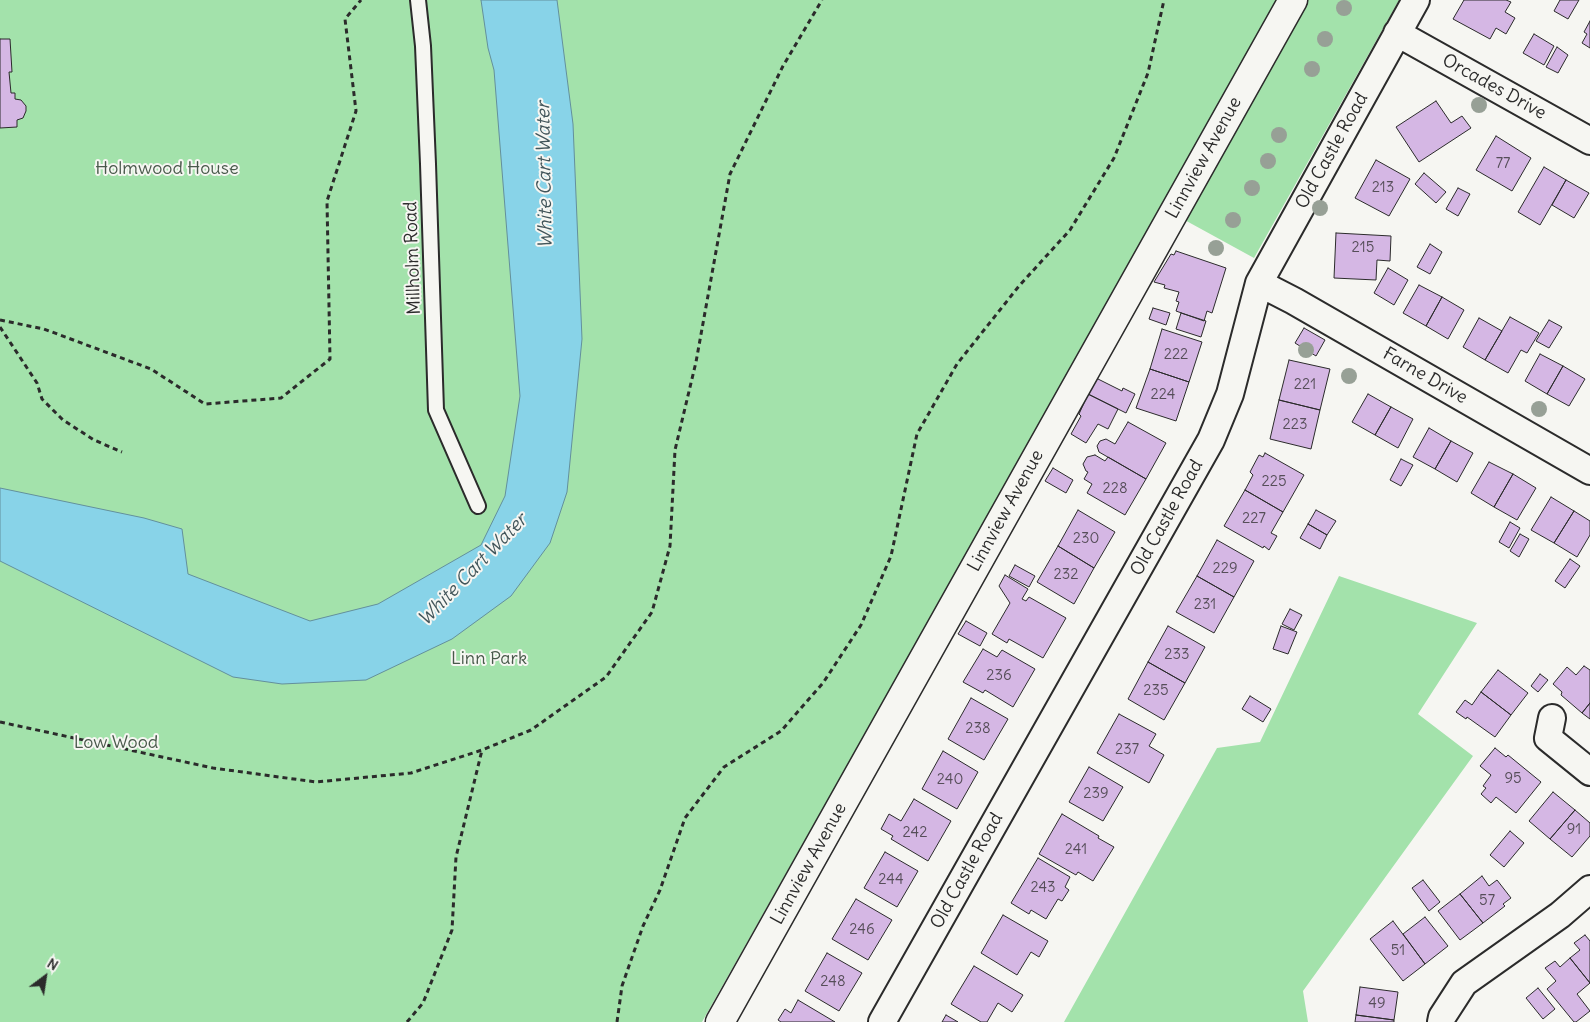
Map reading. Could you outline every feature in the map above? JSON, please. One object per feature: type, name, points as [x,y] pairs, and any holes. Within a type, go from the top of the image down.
[{"type":"street","name":"Linnview Avenue","points":[[720,1022],[1292,0]]},
{"type":"street","name":"Old Castle Road","points":[[882,1022],[1211,440],[1230,394],[1259,283],[1416,0]]},
{"type":"street","name":"Orcades Drive","points":[[1397,34],[1590,142]]},
{"type":"street","name":"Farne Drive","points":[[1259,283],[1294,301],[1590,471]]},
{"type":"street","points":[[1552,718],[1548,738],[1590,772]]},
{"type":"street","points":[[1441,1022],[1442,1017],[1464,983],[1560,915],[1590,889]]},
{"type":"lane","name":"Millholm Road","points":[[418,0],[423,46],[428,154],[436,410],[478,506]]},
{"type":"path","points":[[0,320],[44,328],[151,370],[205,404],[281,398],[330,359],[327,201],[356,111],[344,19],[361,0]]},
{"type":"path","points":[[0,722],[213,768],[316,782],[411,773],[482,750],[531,730],[606,677],[652,612],[670,546],[675,450],[696,362],[730,174],[783,66],[822,0]]},
{"type":"path","points":[[617,1022],[622,986],[643,926],[660,890],[685,818],[724,768],[782,731],[823,684],[860,625],[891,556],[917,434],[957,364],[1018,286],[1070,230],[1114,158],[1148,73],[1164,0]]},
{"type":"path","points":[[0,327],[37,383],[42,399],[63,420],[94,440],[122,452]]},
{"type":"path","points":[[406,1022],[423,1003],[452,930],[456,857],[482,750]]},
{"type":"green space","name":"Linn Park","points":[[0,0],[1276,0],[1213,118],[702,1022],[0,1022]]},
{"type":"green space","points":[[1302,0],[1399,0],[1254,258],[1181,218]]},
{"type":"green space","points":[[1339,576],[1477,623],[1418,714],[1473,756],[1303,991],[1308,1022],[1064,1022],[1217,748],[1260,742]]},
{"type":"water","name":"White Cart Water","points":[[481,0],[557,0],[573,124],[582,339],[567,492],[550,543],[511,596],[452,639],[366,680],[282,684],[233,677],[0,561],[0,488],[144,518],[182,529],[188,574],[310,621],[378,604],[481,545],[505,496],[520,396],[494,70],[488,48]]},
{"type":"building","points":[[1464,0],[1506,0],[1511,2],[1505,12],[1515,18],[1506,34],[1496,28],[1490,39],[1453,19]]},
{"type":"building","points":[[1560,0],[1579,0],[1568,19],[1554,11]]},
{"type":"building","points":[[1590,21],[1590,48],[1582,43],[1587,34],[1584,32]]},
{"type":"building","points":[[1534,34],[1554,46],[1544,65],[1523,53]]},
{"type":"building","points":[[0,39],[10,39],[12,72],[9,72],[11,93],[15,93],[15,99],[21,100],[26,106],[23,118],[17,120],[17,127],[0,128]]},
{"type":"building","points":[[1557,47],[1568,55],[1558,73],[1546,67]]},
{"type":"building","points":[[1436,101],[1451,123],[1462,116],[1471,128],[1419,162],[1396,127]]},
{"type":"building","points":[[1496,136],[1531,158],[1512,191],[1476,170]]},
{"type":"building","points":[[1376,160],[1410,179],[1389,216],[1355,198]]},
{"type":"building","points":[[1544,167],[1566,180],[1540,225],[1518,212]]},
{"type":"building","points":[[1424,173],[1446,192],[1436,203],[1415,184]]},
{"type":"building","points":[[1566,180],[1589,193],[1574,218],[1552,205]]},
{"type":"building","points":[[1458,188],[1470,194],[1458,216],[1446,209]]},
{"type":"building","points":[[1336,233],[1391,236],[1390,261],[1377,260],[1376,280],[1334,278]]},
{"type":"building","points":[[1430,244],[1442,252],[1430,274],[1417,267]]},
{"type":"building","points":[[1176,251],[1226,268],[1212,313],[1207,311],[1204,321],[1176,311],[1179,302],[1176,301],[1179,292],[1164,288],[1165,285],[1154,282],[1171,254],[1174,255]]},
{"type":"building","points":[[1388,268],[1408,280],[1394,305],[1374,293]]},
{"type":"building","points":[[1419,285],[1442,297],[1426,326],[1403,313]]},
{"type":"building","points":[[1442,297],[1464,310],[1448,339],[1426,326]]},
{"type":"building","points":[[1153,308],[1170,313],[1166,325],[1149,319]]},
{"type":"building","points":[[1181,313],[1206,321],[1201,337],[1176,329]]},
{"type":"building","points":[[1510,317],[1539,333],[1527,353],[1521,350],[1508,373],[1485,360]]},
{"type":"building","points":[[1479,318],[1502,331],[1485,360],[1463,347]]},
{"type":"building","points":[[1549,320],[1562,327],[1549,348],[1536,341]]},
{"type":"building","points":[[1304,328],[1325,340],[1316,356],[1295,343]]},
{"type":"building","points":[[1162,329],[1202,342],[1189,382],[1150,369]]},
{"type":"building","points":[[1540,354],[1563,366],[1547,394],[1525,381]]},
{"type":"building","points":[[1289,360],[1330,369],[1320,410],[1279,400]]},
{"type":"building","points":[[1563,366],[1585,379],[1569,406],[1547,394]]},
{"type":"building","points":[[1150,369],[1189,382],[1176,421],[1136,408]]},
{"type":"building","points":[[1096,378],[1122,391],[1123,388],[1135,394],[1126,413],[1088,394]]},
{"type":"building","points":[[1088,394],[1118,409],[1108,429],[1098,424],[1086,443],[1071,434],[1081,416],[1079,414]]},
{"type":"building","points":[[1368,394],[1391,407],[1375,435],[1352,422]]},
{"type":"building","points":[[1279,400],[1320,410],[1311,449],[1270,439]]},
{"type":"building","points":[[1391,407],[1413,419],[1398,448],[1375,435]]},
{"type":"building","points":[[1128,422],[1166,443],[1146,479],[1099,452],[1097,446],[1100,441],[1106,439],[1115,444]]},
{"type":"building","points":[[1429,428],[1451,441],[1435,469],[1413,457]]},
{"type":"building","points":[[1451,441],[1473,453],[1457,482],[1435,469]]},
{"type":"building","points":[[1265,453],[1304,475],[1283,512],[1245,490],[1253,475],[1250,472],[1259,455],[1263,457]]},
{"type":"building","points":[[1095,455],[1105,461],[1108,457],[1146,479],[1125,515],[1087,493],[1092,484],[1084,479],[1088,472],[1083,464],[1087,457]]},
{"type":"building","points":[[1401,459],[1413,465],[1401,486],[1390,480]]},
{"type":"building","points":[[1489,462],[1513,474],[1494,507],[1471,493]]},
{"type":"building","points":[[1053,468],[1073,480],[1066,493],[1045,481]]},
{"type":"building","points":[[1513,474],[1536,488],[1517,520],[1494,507]]},
{"type":"building","points":[[1245,490],[1283,512],[1271,533],[1277,536],[1269,550],[1224,526]]},
{"type":"building","points":[[1551,497],[1574,511],[1554,543],[1531,530]]},
{"type":"building","points":[[1078,510],[1115,532],[1094,568],[1058,546]]},
{"type":"building","points":[[1316,510],[1336,521],[1327,535],[1308,524]]},
{"type":"building","points":[[1574,511],[1590,521],[1590,535],[1577,557],[1554,543]]},
{"type":"building","points":[[1510,522],[1520,528],[1509,548],[1499,542]]},
{"type":"building","points":[[1308,524],[1327,535],[1320,549],[1300,538]]},
{"type":"building","points":[[1520,534],[1529,539],[1519,557],[1510,551]]},
{"type":"building","points":[[1217,540],[1254,561],[1234,597],[1197,576]]},
{"type":"building","points":[[1058,546],[1094,568],[1074,604],[1037,582]]},
{"type":"building","points":[[1570,559],[1580,566],[1565,588],[1555,581]]},
{"type":"building","points":[[1015,565],[1035,576],[1029,587],[1009,576]]},
{"type":"building","points":[[1005,575],[1028,589],[1022,599],[1026,601],[1029,597],[1066,618],[1043,658],[1009,639],[1007,643],[992,634],[1010,603],[999,586]]},
{"type":"building","points":[[1197,576],[1234,597],[1214,633],[1176,612]]},
{"type":"building","points":[[1290,609],[1302,615],[1294,630],[1282,624]]},
{"type":"building","points":[[966,621],[987,633],[980,646],[958,634]]},
{"type":"building","points":[[1168,626],[1205,647],[1185,683],[1148,662]]},
{"type":"building","points":[[1281,626],[1297,632],[1288,654],[1273,649]]},
{"type":"building","points":[[983,649],[997,657],[1002,650],[1035,669],[1013,707],[985,690],[983,693],[963,682]]},
{"type":"building","points":[[1148,662],[1185,683],[1164,720],[1128,699]]},
{"type":"building","points":[[1584,666],[1590,670],[1590,703],[1582,713],[1561,695],[1562,692],[1553,684],[1567,667],[1576,675]]},
{"type":"building","points":[[1498,670],[1528,693],[1511,715],[1481,692]]},
{"type":"building","points":[[1540,674],[1548,680],[1538,692],[1531,686]]},
{"type":"building","points":[[1481,692],[1511,715],[1495,737],[1467,717],[1466,719],[1456,712],[1465,700],[1472,705]]},
{"type":"building","points":[[1250,696],[1271,709],[1263,722],[1242,709]]},
{"type":"building","points":[[971,698],[1008,719],[984,760],[948,739]]},
{"type":"building","points":[[1590,703],[1590,719],[1582,713]]},
{"type":"building","points":[[1119,714],[1156,734],[1149,746],[1164,755],[1149,783],[1097,753]]},
{"type":"building","points":[[1495,748],[1506,757],[1508,755],[1541,782],[1516,813],[1496,797],[1491,803],[1481,794],[1486,788],[1483,786],[1491,775],[1480,766]]},
{"type":"building","points":[[943,751],[978,772],[957,809],[922,789]]},
{"type":"building","points":[[1089,767],[1123,787],[1103,821],[1069,802]]},
{"type":"building","points":[[1553,792],[1575,810],[1550,839],[1529,821]]},
{"type":"building","points":[[914,799],[951,821],[928,861],[891,839],[893,836],[881,829],[889,814],[901,821]]},
{"type":"building","points":[[1575,810],[1590,823],[1590,836],[1572,857],[1550,839]]},
{"type":"building","points":[[1062,814],[1114,847],[1093,881],[1078,872],[1076,875],[1039,854]]},
{"type":"building","points":[[1510,831],[1524,843],[1504,867],[1490,855]]},
{"type":"building","points":[[885,852],[918,871],[897,907],[864,888]]},
{"type":"building","points":[[1038,858],[1070,877],[1065,887],[1069,890],[1062,901],[1058,899],[1046,919],[1031,910],[1029,914],[1011,903]]},
{"type":"building","points":[[1482,876],[1489,886],[1497,880],[1511,898],[1503,904],[1505,906],[1483,923],[1460,894]]},
{"type":"building","points":[[1423,880],[1440,902],[1429,911],[1412,888]]},
{"type":"building","points":[[1460,894],[1483,923],[1460,940],[1438,911]]},
{"type":"building","points":[[856,899],[892,920],[868,960],[832,939]]},
{"type":"building","points":[[1003,915],[1048,941],[1039,957],[1031,952],[1017,975],[981,953]]},
{"type":"building","points":[[1425,917],[1448,946],[1425,964],[1403,934]]},
{"type":"building","points":[[1393,921],[1425,964],[1403,981],[1370,939]]},
{"type":"building","points":[[1585,935],[1590,941],[1590,983],[1570,958],[1580,950],[1574,943]]},
{"type":"building","points":[[827,953],[862,973],[839,1011],[805,991]]},
{"type":"building","points":[[1570,958],[1590,983],[1577,994],[1590,1011],[1576,1022],[1574,1022],[1547,989],[1556,981],[1545,968],[1555,961],[1560,967]]},
{"type":"building","points":[[974,966],[1023,995],[1012,1012],[998,1003],[987,1022],[981,1022],[951,1004]]},
{"type":"building","points":[[1360,987],[1398,992],[1394,1020],[1356,1015]]},
{"type":"building","points":[[1538,988],[1555,1009],[1543,1019],[1526,998]]},
{"type":"building","points":[[798,1000],[835,1022],[781,1022],[778,1020],[785,1009],[791,1013]]},
{"type":"building","points":[[946,1015],[958,1022],[942,1022]]},
{"type":"building","points":[[1356,1015],[1394,1020],[1394,1022],[1355,1022]]},
{"type":"park label","name":"Holmwood House","points":[[167,169]]},
{"type":"park label","name":"Low Wood","points":[[116,743]]}]
